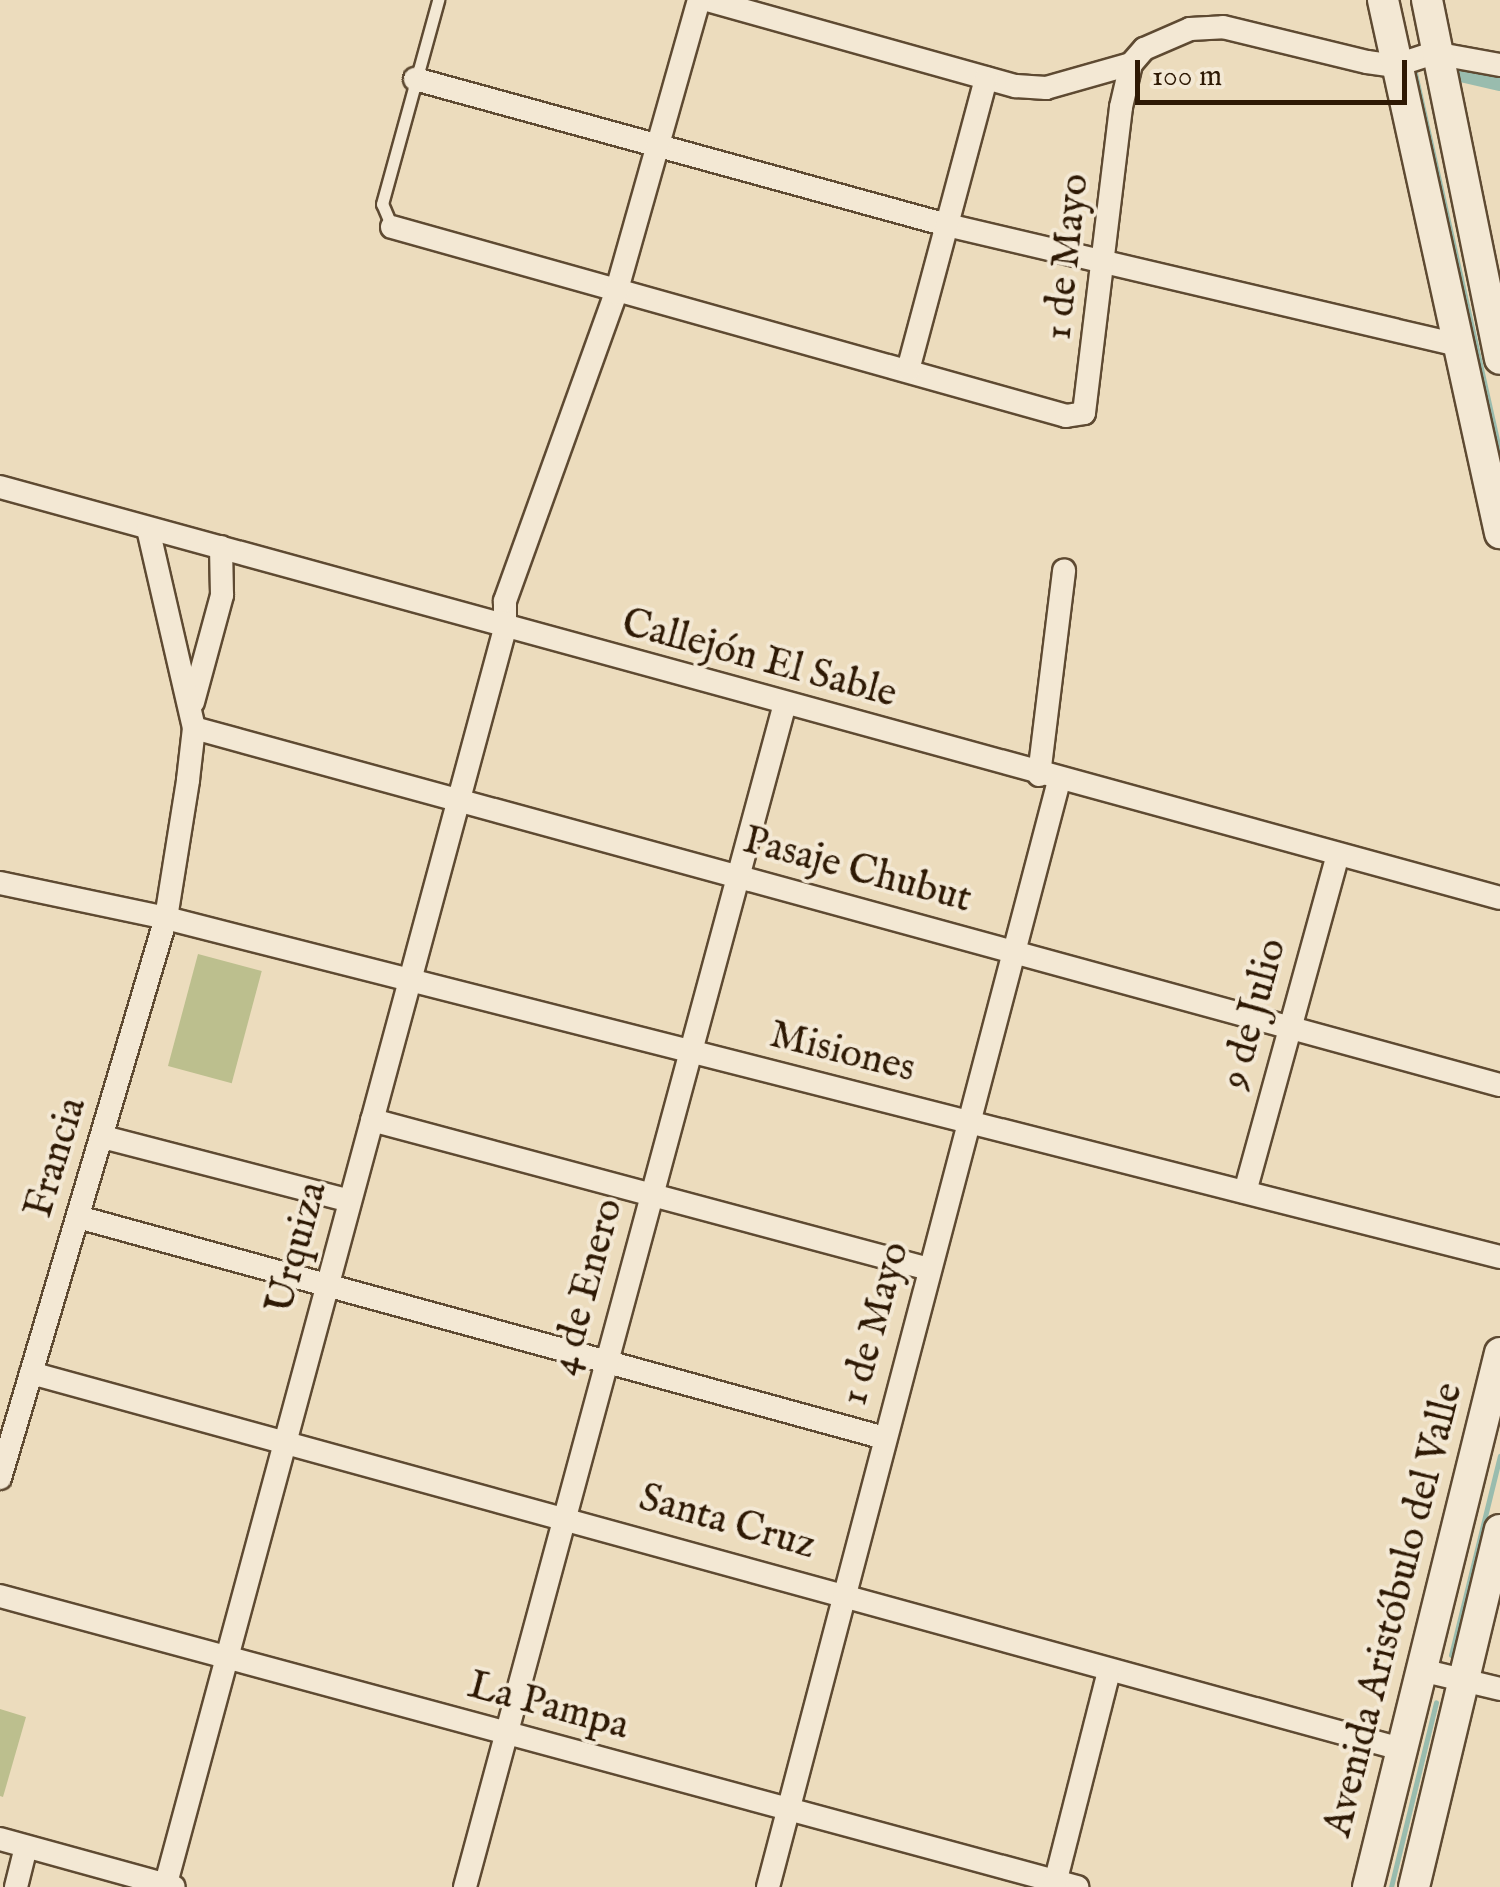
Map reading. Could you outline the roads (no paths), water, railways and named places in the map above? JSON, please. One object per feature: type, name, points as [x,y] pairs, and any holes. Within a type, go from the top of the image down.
[{"type":"main road","points":[[1383,0],[1394,66],[1500,532]]},
{"type":"main road","points":[[1426,0],[1500,359]]},
{"type":"main road","name":"Avenida Aristóbulo del Valle","points":[[1368,1887],[1500,1353]]},
{"type":"main road","name":"Avenida Aristóbulo del Valle","points":[[1414,1887],[1500,1530]]},
{"type":"street","name":"Urquiza","points":[[168,1886],[504,630],[517,558],[616,293],[699,0]]},
{"type":"street","points":[[707,0],[986,78],[1046,88],[1131,64],[1163,37],[1223,27],[1394,66],[1434,53],[1500,65]]},
{"type":"street","name":"1 de Mayo","points":[[908,370],[1066,416],[1084,414],[1105,263],[1120,108],[1131,64]]},
{"type":"street","points":[[392,227],[616,293],[908,370],[986,78]]},
{"type":"street","points":[[415,79],[947,224],[1458,345]]},
{"type":"street","name":"Callejón El Sable","points":[[0,487],[784,707],[1500,898]]},
{"type":"street","points":[[148,528],[192,719]]},
{"type":"street","points":[[192,719],[222,595],[221,548]]},
{"type":"street","name":"1 de Mayo","points":[[768,1887],[1014,952],[1049,778],[1064,571]]},
{"type":"street","name":"4 de Enero","points":[[465,1887],[784,707]]},
{"type":"street","name":"Pasaje Chubut","points":[[192,719],[458,803],[1500,1086]]},
{"type":"street","name":"Francia","points":[[0,1478],[5,1443],[31,1373],[166,918],[192,719]]},
{"type":"street","name":"9 de Julio","points":[[1245,1192],[1338,857]]},
{"type":"street","name":"Misiones","points":[[0,883],[166,918],[1500,1258]]},
{"type":"street","points":[[372,1120],[929,1269]]},
{"type":"street","points":[[103,1137],[350,1202]]},
{"type":"street","points":[[78,1218],[885,1438]]},
{"type":"street","name":"Santa Cruz","points":[[31,1373],[286,1439],[1401,1749]]},
{"type":"street","name":"La Pampa","points":[[0,1596],[1062,1885]]},
{"type":"street","points":[[1421,1670],[1500,1689]]},
{"type":"street","points":[[1062,1885],[1110,1671]]},
{"type":"street","points":[[0,1840],[168,1886]]},
{"type":"street","points":[[16,1887],[26,1847]]},
{"type":"lane","points":[[392,227],[382,204],[438,0]]},
{"type":"waterway","points":[[1461,72],[1500,81]]},
{"type":"waterway","points":[[1415,73],[1500,454]]},
{"type":"waterway","points":[[1451,1655],[1500,1456]]},
{"type":"waterway","points":[[1391,1887],[1436,1702]]}]
